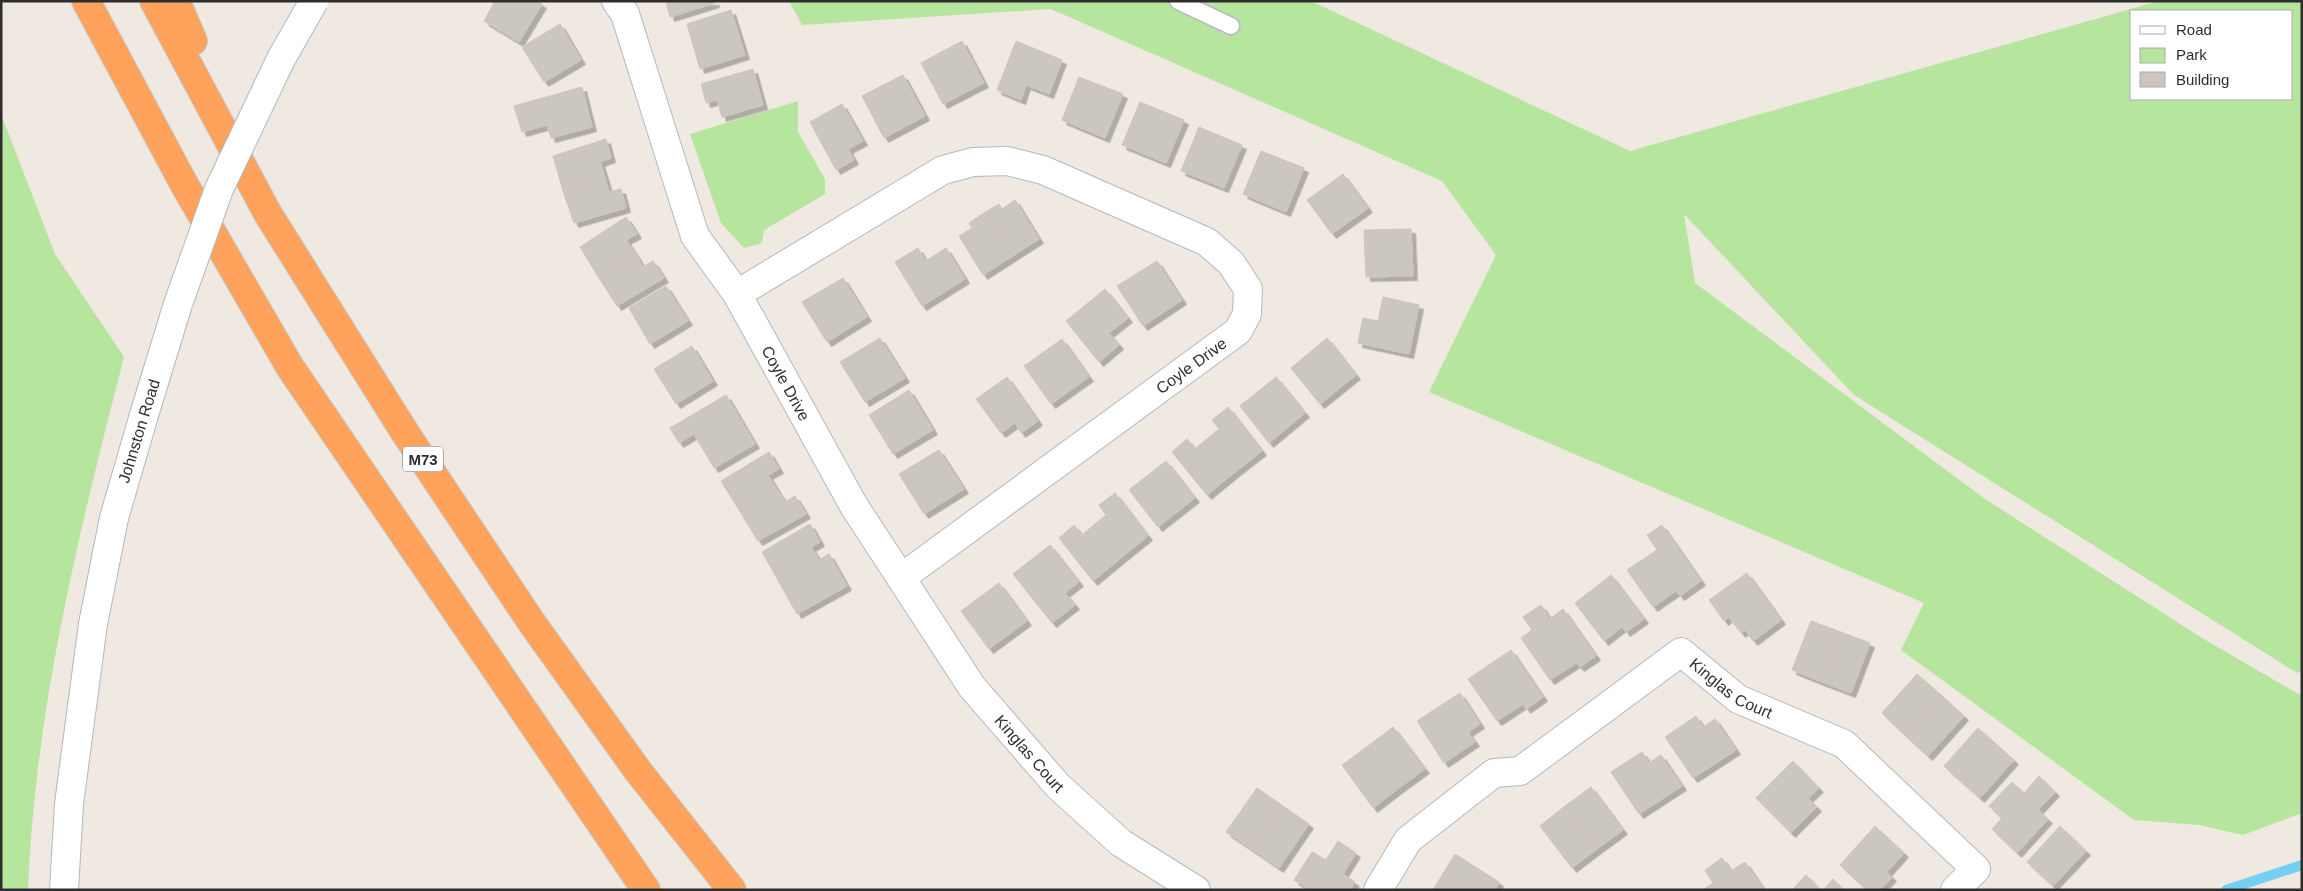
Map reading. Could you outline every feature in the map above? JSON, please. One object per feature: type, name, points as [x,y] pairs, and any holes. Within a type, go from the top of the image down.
[{"type":"highway","points":[[73,1],[184,184],[290,368],[646,890]]},
{"type":"highway","points":[[86,1],[184,184]]},
{"type":"highway","name":"M73","points":[[154,1],[268,214],[404,430],[532,623],[638,771],[732,890]]},
{"type":"highway","points":[[176,1],[268,214]]},
{"type":"street","name":"Johnston Road","points":[[64,890],[69,804],[93,624],[114,518],[178,304],[219,189],[281,59],[314,1]]},
{"type":"street","name":"Coyle Drive","points":[[616,1],[625,14],[695,236],[737,294],[854,506],[901,578],[1238,331],[1247,314],[1248,289],[1231,263],[1207,242],[1043,170],[1007,161],[972,162],[942,170],[737,294]]},
{"type":"street","name":"Kinglas Court","points":[[901,578],[972,686],[1058,786],[1121,843],[1196,890]]},
{"type":"street","name":"Kinglas Court","points":[[1378,890],[1408,840],[1494,773],[1520,771],[1681,652],[1738,699],[1844,744],[1976,869],[1955,890]]},
{"type":"lane","points":[[1178,1],[1231,26]]},
{"type":"green space","points":[[789,1],[1311,1],[1630,151],[2159,1],[2302,1],[2302,670],[2297,673],[1854,395],[1684,214],[1695,283],[1985,499],[2202,638],[2302,696],[2302,813],[2243,835],[2199,825],[2134,820],[1901,650],[1924,603],[1429,392],[1496,255],[1442,181],[1051,9],[802,25]]},
{"type":"green space","points":[[798,101],[798,132],[825,179],[825,194],[764,230],[762,243],[744,248],[721,223],[690,134]]},
{"type":"green space","points":[[1,114],[55,254],[124,357],[91,489],[62,621],[40,755],[32,822],[28,890],[1,890]]},
{"type":"building","points":[[495,1],[537,1],[542,4],[519,42],[484,21]]},
{"type":"building","points":[[666,1],[715,1],[715,3],[670,17]]},
{"type":"building","points":[[731,10],[745,55],[700,69],[687,24]]},
{"type":"building","points":[[560,24],[581,60],[544,82],[522,47]]},
{"type":"building","points":[[962,41],[984,83],[943,104],[921,63]]},
{"type":"building","points":[[1016,41],[1062,60],[1049,94],[1026,85],[1021,100],[997,90]]},
{"type":"building","points":[[753,69],[763,105],[722,117],[717,100],[706,103],[701,84]]},
{"type":"building","points":[[903,75],[925,116],[884,138],[862,96]]},
{"type":"building","points":[[1079,77],[1123,94],[1105,138],[1062,120]]},
{"type":"building","points":[[582,87],[592,127],[551,138],[547,125],[522,132],[514,106]]},
{"type":"building","points":[[1140,102],[1184,120],[1166,163],[1122,145]]},
{"type":"building","points":[[842,104],[863,141],[848,149],[854,160],[836,170],[810,122]]},
{"type":"building","points":[[1199,127],[1242,145],[1224,188],[1181,171]]},
{"type":"building","points":[[606,139],[611,158],[600,162],[605,178],[563,191],[553,156]]},
{"type":"building","points":[[1261,151],[1304,168],[1286,212],[1243,194]]},
{"type":"building","points":[[1343,174],[1368,208],[1332,234],[1307,200]]},
{"type":"building","points":[[605,178],[609,192],[621,189],[626,208],[574,223],[563,191]]},
{"type":"building","points":[[1015,200],[1039,239],[1011,257],[984,213],[999,204],[1002,209]]},
{"type":"building","points":[[984,213],[1011,257],[983,275],[959,236],[972,228],[969,223]]},
{"type":"building","points":[[626,217],[637,234],[626,240],[636,255],[599,278],[580,247]]},
{"type":"building","points":[[1411,229],[1413,276],[1366,277],[1364,230]]},
{"type":"building","points":[[918,248],[926,261],[946,248],[965,279],[922,306],[895,262]]},
{"type":"building","points":[[636,255],[643,267],[653,261],[664,278],[617,306],[599,278]]},
{"type":"building","points":[[1157,261],[1182,300],[1143,326],[1117,286]]},
{"type":"building","points":[[843,278],[867,317],[827,342],[802,302]]},
{"type":"building","points":[[666,286],[688,321],[650,344],[629,308]]},
{"type":"building","points":[[1105,289],[1128,318],[1109,333],[1119,345],[1099,362],[1066,321]]},
{"type":"building","points":[[1383,297],[1419,305],[1409,354],[1358,343],[1363,318],[1378,321]]},
{"type":"building","points":[[880,338],[905,378],[865,402],[840,362]]},
{"type":"building","points":[[1327,338],[1356,375],[1320,404],[1291,368]]},
{"type":"building","points":[[1062,339],[1089,377],[1051,404],[1024,366]]},
{"type":"building","points":[[692,346],[713,381],[676,404],[654,369]]},
{"type":"building","points":[[1007,377],[1038,421],[1021,433],[1015,423],[1001,433],[976,399]]},
{"type":"building","points":[[1276,377],[1305,413],[1269,443],[1240,406]]},
{"type":"building","points":[[909,390],[933,430],[893,454],[869,415]]},
{"type":"building","points":[[726,395],[755,444],[714,468],[694,434],[679,443],[670,428]]},
{"type":"building","points":[[1228,407],[1262,451],[1235,472],[1208,438],[1219,429],[1212,420]]},
{"type":"building","points":[[1208,438],[1235,472],[1207,495],[1172,452],[1187,439],[1195,449]]},
{"type":"building","points":[[939,450],[964,489],[924,514],[899,474]]},
{"type":"building","points":[[769,452],[779,469],[768,475],[777,490],[741,513],[721,481]]},
{"type":"building","points":[[1166,461],[1195,498],[1158,527],[1129,490]]},
{"type":"building","points":[[777,490],[785,502],[795,496],[806,514],[758,541],[741,513]]},
{"type":"building","points":[[1115,493],[1148,536],[1122,557],[1095,524],[1106,515],[1099,505]]},
{"type":"building","points":[[810,524],[820,542],[811,547],[819,560],[829,554],[847,586],[797,614],[762,552]]},
{"type":"building","points":[[1095,524],[1122,557],[1093,581],[1059,538],[1074,525],[1082,535]]},
{"type":"building","points":[[1662,525],[1701,581],[1680,596],[1676,591],[1653,607],[1627,570],[1657,550],[1647,535]]},
{"type":"building","points":[[1050,545],[1079,582],[1065,593],[1075,605],[1052,623],[1013,574]]},
{"type":"building","points":[[1747,573],[1781,620],[1753,641],[1745,630],[1741,633],[1729,617],[1724,621],[1709,600]]},
{"type":"building","points":[[1611,575],[1644,619],[1626,632],[1622,627],[1604,641],[1575,603]]},
{"type":"building","points":[[999,583],[1027,621],[989,649],[961,611]]},
{"type":"building","points":[[1541,605],[1550,619],[1563,609],[1596,656],[1580,667],[1576,663],[1550,680],[1521,638],[1532,630],[1523,617]]},
{"type":"building","points":[[1811,621],[1841,632],[1822,682],[1792,670]]},
{"type":"building","points":[[1841,632],[1870,643],[1851,693],[1822,682]]},
{"type":"building","points":[[1511,650],[1543,697],[1526,709],[1523,704],[1497,721],[1468,679]]},
{"type":"building","points":[[1917,674],[1941,695],[1905,735],[1882,713]]},
{"type":"building","points":[[1460,693],[1480,724],[1468,732],[1475,742],[1444,763],[1417,721]]},
{"type":"building","points":[[1941,695],[1964,716],[1928,756],[1905,735]]},
{"type":"building","points":[[1696,716],[1703,727],[1715,719],[1736,750],[1693,778],[1665,737]]},
{"type":"building","points":[[1393,727],[1425,769],[1399,788],[1368,746]]},
{"type":"building","points":[[1978,728],[2014,760],[1980,798],[1944,766]]},
{"type":"building","points":[[1368,746],[1399,788],[1373,808],[1342,765]]},
{"type":"building","points":[[1642,752],[1649,763],[1661,755],[1682,786],[1639,814],[1611,772]]},
{"type":"building","points":[[1793,761],[1819,788],[1808,798],[1817,807],[1791,833],[1756,798]]},
{"type":"building","points":[[2039,776],[2055,792],[2038,810],[2048,819],[2017,853],[1992,829],[2002,818],[1989,806],[2012,782],[2024,793]]},
{"type":"building","points":[[1591,787],[1623,830],[1597,849],[1565,806]]},
{"type":"building","points":[[1257,788],[1283,806],[1253,850],[1226,832]]},
{"type":"building","points":[[1283,806],[1309,824],[1279,868],[1253,850]]},
{"type":"building","points":[[1565,806],[1597,849],[1572,868],[1540,826]]},
{"type":"building","points":[[1875,826],[1904,853],[1887,872],[1892,877],[1880,890],[1867,890],[1840,865]]},
{"type":"building","points":[[2060,826],[2086,851],[2053,886],[2027,862]]},
{"type":"building","points":[[1338,841],[1356,853],[1343,874],[1355,882],[1350,890],[1310,890],[1294,880],[1312,852],[1326,860]]},
{"type":"building","points":[[1455,854],[1499,882],[1495,890],[1433,890]]},
{"type":"building","points":[[1722,858],[1731,871],[1745,862],[1764,890],[1703,890],[1713,883],[1705,870]]},
{"type":"building","points":[[1806,875],[1821,890],[1792,890]]},
{"type":"building","points":[[1833,879],[1844,890],[1823,890]]},
{"type":"waterway","points":[[2226,890],[2302,865]]}]
